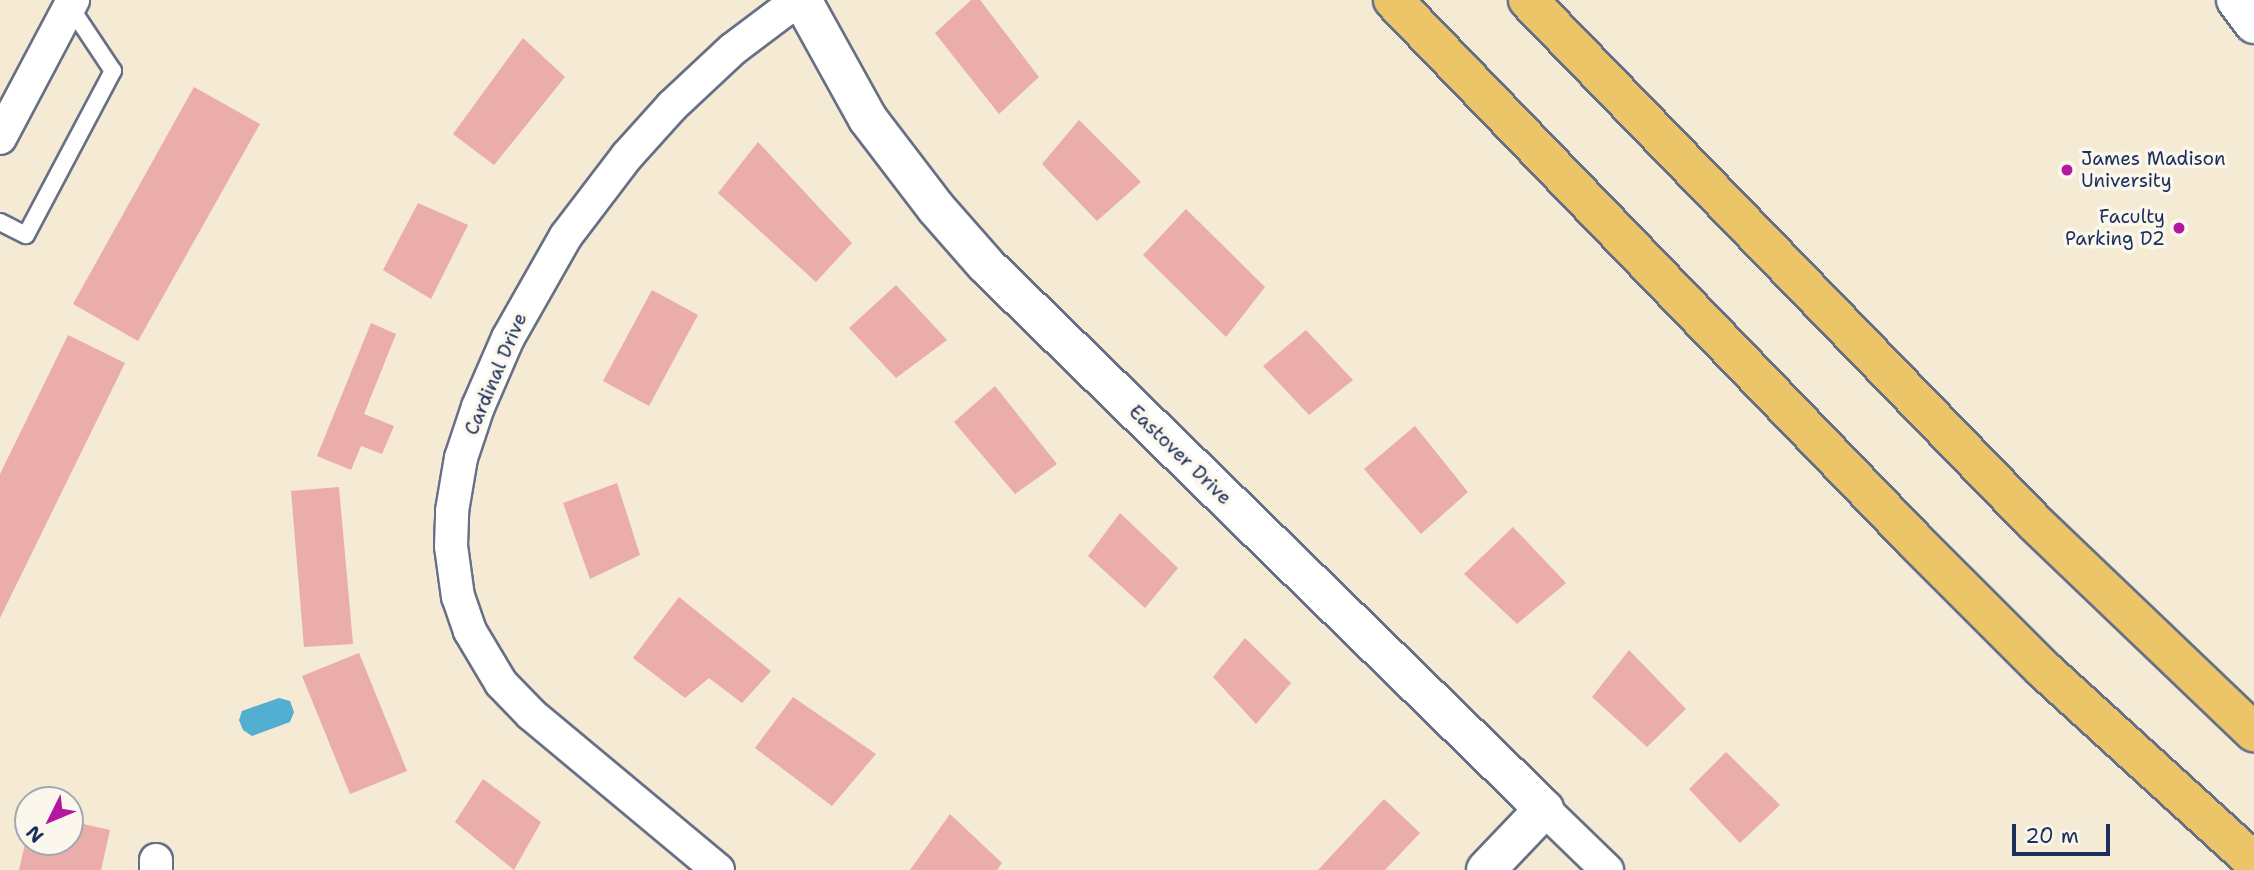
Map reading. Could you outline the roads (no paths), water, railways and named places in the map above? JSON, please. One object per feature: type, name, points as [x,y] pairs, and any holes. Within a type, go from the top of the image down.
[{"type":"highway","points":[[1392,0],[1914,541],[2062,687],[2254,862]]},
{"type":"highway","points":[[1528,0],[2035,523],[2254,732]]},
{"type":"street","name":"Eastover Drive","points":[[800,0],[869,119],[936,208],[986,265],[1607,870]]},
{"type":"street","name":"Cardinal Drive","points":[[718,870],[540,722],[501,683],[476,642],[458,597],[451,546],[452,511],[461,458],[478,407],[508,338],[566,236],[627,156],[672,106],[733,49],[800,0]]},
{"type":"street","points":[[2236,0],[2254,24]]},
{"type":"street","points":[[0,138],[68,2]]},
{"type":"street","points":[[1486,870],[1544,809]]},
{"type":"lane","points":[[0,222],[26,235],[113,71],[68,2]]},
{"type":"water","points":[[279,698],[290,701],[294,712],[290,722],[252,736],[243,730],[239,720],[242,711]]},
{"type":"place","name":"James Madison University","points":[[2067,170]]},
{"type":"place","name":"Faculty Parking D2","points":[[2179,228]]}]
